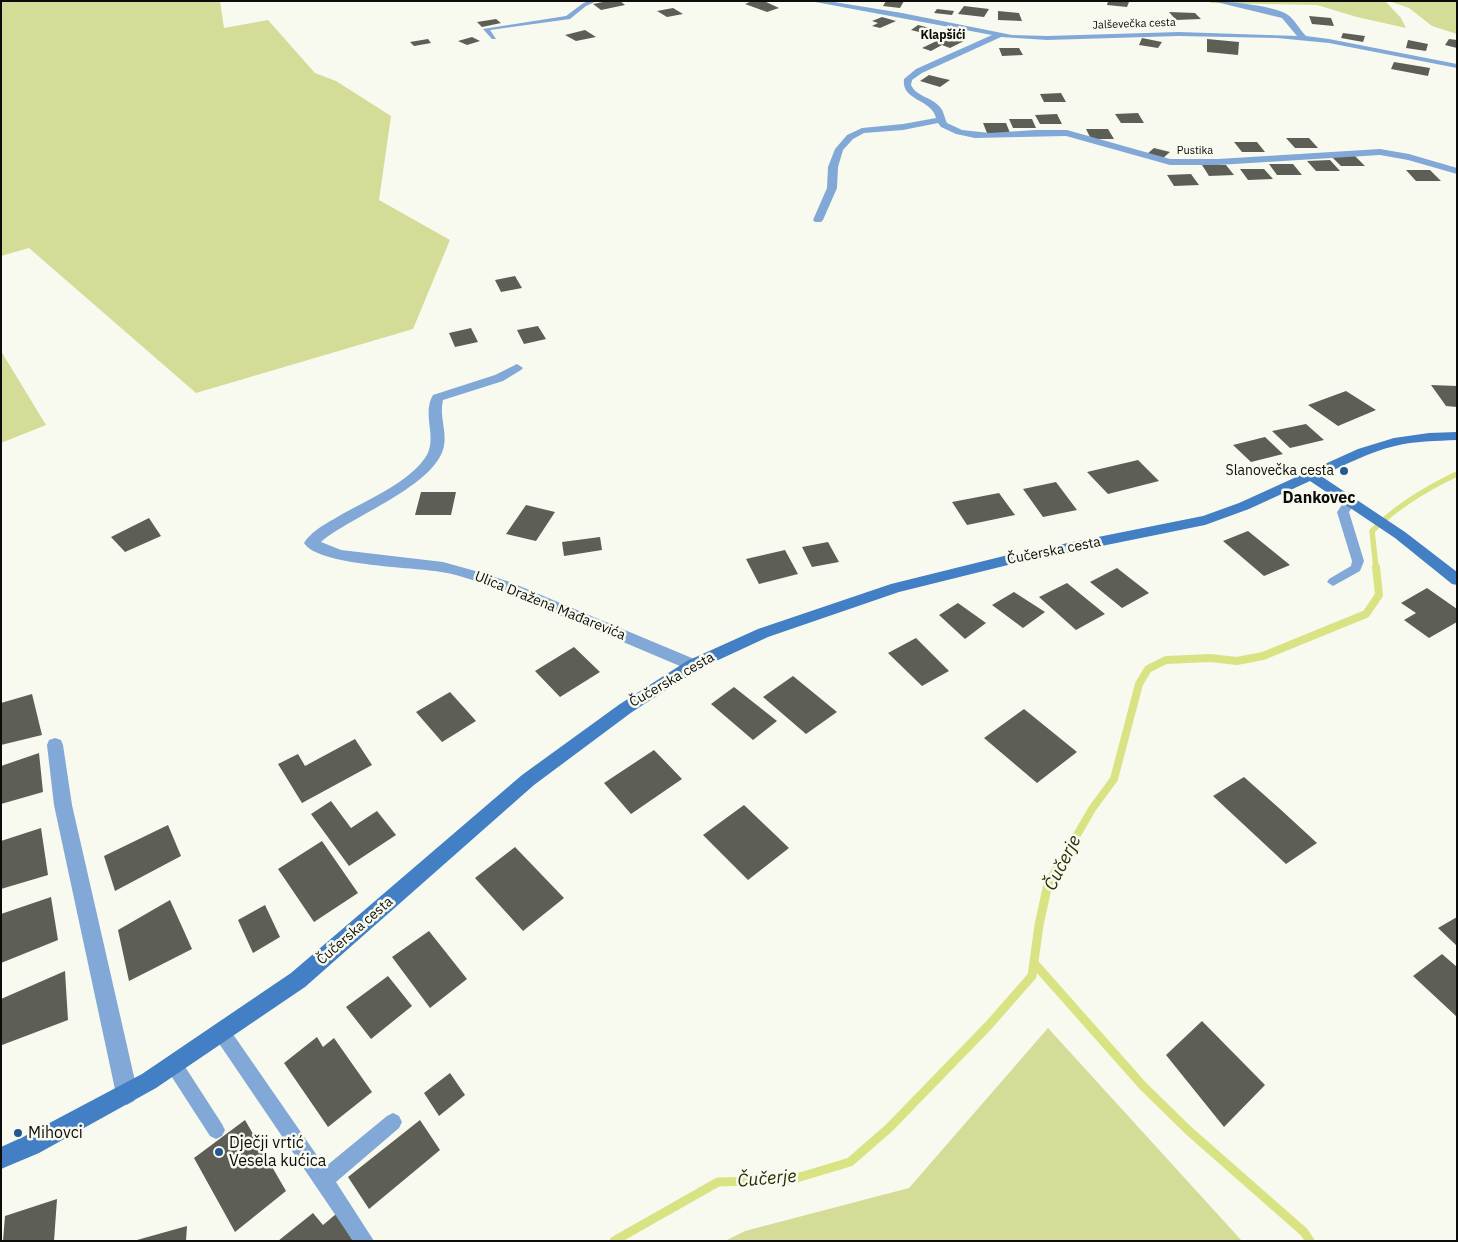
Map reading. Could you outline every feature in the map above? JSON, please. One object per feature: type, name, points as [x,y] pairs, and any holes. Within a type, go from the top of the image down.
[{"type":"street","name":"Jalševečka cesta","points":[[812,1],[902,15],[1000,35],[1047,38],[1179,34],[1304,38],[1368,48],[1457,66]]},
{"type":"street","points":[[1215,1],[1260,8],[1285,16],[1304,38]]},
{"type":"street","name":"Pustika","points":[[1000,35],[918,71],[908,79],[908,87],[911,92],[936,108],[944,125],[974,135],[1005,136],[1052,132],[1067,133],[1170,162],[1218,162],[1380,152],[1409,157],[1457,172]]},
{"type":"street","points":[[818,220],[832,188],[833,167],[839,149],[850,137],[862,132],[940,120]]},
{"type":"street","name":"Ulica Dražena Mađarevića","points":[[517,368],[499,378],[437,398],[435,405],[437,447],[428,464],[415,476],[335,524],[311,543],[320,548],[344,555],[442,567],[505,586],[694,665]]},
{"type":"street","name":"Čučerska cesta","points":[[1,1158],[31,1145],[127,1094],[222,1033],[298,980],[528,780],[626,708],[694,665],[763,633],[896,588],[1008,560],[1205,520],[1244,506],[1363,452],[1394,442],[1429,437],[1457,436]]},
{"type":"street","points":[[1311,476],[1392,530],[1457,580]]},
{"type":"street","points":[[55,745],[63,805],[127,1094]]},
{"type":"lane","points":[[494,38],[486,29],[568,18],[584,5],[594,1]]},
{"type":"lane","points":[[1333,582],[1356,568],[1358,561],[1343,512],[1350,502]]},
{"type":"lane","points":[[222,1033],[365,1241]]},
{"type":"lane","points":[[174,1065],[216,1130]]},
{"type":"lane","points":[[324,1180],[393,1122]]},
{"type":"green space","points":[[1,1],[220,1],[224,28],[268,20],[315,73],[336,81],[391,116],[379,200],[450,240],[413,329],[196,393],[29,248],[1,256]]},
{"type":"green space","points":[[1208,1],[1385,1],[1401,18],[1406,28],[1357,17],[1317,5],[1211,3]]},
{"type":"green space","points":[[1389,1],[1457,1],[1457,34],[1432,26],[1409,8]]},
{"type":"green space","points":[[1,351],[46,425],[1,443]]},
{"type":"green space","points":[[1048,1028],[1242,1241],[725,1241],[745,1231],[909,1188]]},
{"type":"building","points":[[620,1],[625,5],[601,10],[593,4]]},
{"type":"building","points":[[752,1],[764,1],[779,8],[767,12],[745,4]]},
{"type":"building","points":[[886,1],[904,1],[900,8],[883,6]]},
{"type":"building","points":[[1108,1],[1129,2],[1127,7],[1107,5]]},
{"type":"building","points":[[964,6],[989,9],[984,17],[958,14]]},
{"type":"building","points":[[673,8],[683,14],[667,17],[657,11]]},
{"type":"building","points":[[937,9],[954,11],[952,15],[934,13]]},
{"type":"building","points":[[998,11],[1019,13],[1022,21],[998,20]]},
{"type":"building","points":[[1169,12],[1195,13],[1201,19],[1176,20]]},
{"type":"building","points":[[1309,16],[1331,18],[1334,26],[1312,24]]},
{"type":"building","points":[[882,17],[896,21],[880,28],[872,26],[878,23],[872,21]]},
{"type":"building","points":[[496,19],[501,23],[482,27],[477,22]]},
{"type":"building","points":[[918,25],[930,28],[923,33],[911,30]]},
{"type":"building","points":[[585,30],[596,37],[576,41],[565,35]]},
{"type":"building","points":[[1343,33],[1365,36],[1363,42],[1341,38]]},
{"type":"building","points":[[947,36],[964,41],[950,48],[942,45],[931,51],[922,48]]},
{"type":"building","points":[[472,37],[480,41],[467,45],[458,41]]},
{"type":"building","points":[[1142,38],[1162,42],[1158,48],[1139,45]]},
{"type":"building","points":[[428,39],[431,43],[414,46],[410,42]]},
{"type":"building","points":[[1207,39],[1239,42],[1238,55],[1207,52]]},
{"type":"building","points":[[1449,39],[1457,40],[1457,48],[1445,45]]},
{"type":"building","points":[[1408,40],[1428,44],[1426,51],[1406,48]]},
{"type":"building","points":[[999,48],[1019,48],[1023,55],[1002,56]]},
{"type":"building","points":[[1394,62],[1430,68],[1428,76],[1391,69]]},
{"type":"building","points":[[929,75],[950,80],[940,87],[920,81]]},
{"type":"building","points":[[1061,93],[1066,102],[1044,102],[1040,94]]},
{"type":"building","points":[[1138,113],[1144,123],[1121,123],[1115,114]]},
{"type":"building","points":[[1057,114],[1062,124],[1040,124],[1035,115]]},
{"type":"building","points":[[1009,119],[1032,119],[1036,128],[1013,128]]},
{"type":"building","points":[[983,123],[1006,123],[1010,133],[987,133]]},
{"type":"building","points":[[1086,129],[1108,129],[1114,139],[1091,139]]},
{"type":"building","points":[[1286,138],[1309,138],[1318,148],[1295,148]]},
{"type":"building","points":[[1234,142],[1257,142],[1265,152],[1242,152]]},
{"type":"building","points":[[1154,148],[1170,152],[1162,159],[1147,154]]},
{"type":"building","points":[[1331,156],[1355,156],[1365,166],[1341,166]]},
{"type":"building","points":[[1330,160],[1340,171],[1316,171],[1307,161]]},
{"type":"building","points":[[1269,164],[1293,164],[1302,175],[1277,175]]},
{"type":"building","points":[[1202,165],[1226,165],[1234,175],[1209,176]]},
{"type":"building","points":[[1240,169],[1264,169],[1273,179],[1248,180]]},
{"type":"building","points":[[1406,170],[1430,170],[1441,181],[1416,181]]},
{"type":"building","points":[[1191,174],[1199,185],[1174,186],[1167,175]]},
{"type":"building","points":[[515,276],[522,288],[501,292],[495,280]]},
{"type":"building","points":[[538,326],[546,339],[524,344],[517,330]]},
{"type":"building","points":[[471,328],[478,342],[455,347],[449,333]]},
{"type":"building","points":[[1431,385],[1457,386],[1457,407],[1446,406]]},
{"type":"building","points":[[1346,391],[1376,410],[1338,426],[1308,405]]},
{"type":"building","points":[[1306,424],[1324,440],[1290,448],[1272,431]]},
{"type":"building","points":[[1265,437],[1283,454],[1251,462],[1233,445]]},
{"type":"building","points":[[1138,460],[1159,481],[1108,494],[1087,472]]},
{"type":"building","points":[[1056,482],[1077,510],[1043,517],[1023,489]]},
{"type":"building","points":[[421,492],[456,492],[451,515],[415,515]]},
{"type":"building","points":[[999,493],[1015,515],[967,525],[952,502]]},
{"type":"building","points":[[526,505],[555,512],[536,541],[506,534]]},
{"type":"building","points":[[149,518],[161,536],[125,552],[111,537]]},
{"type":"building","points":[[1248,531],[1290,565],[1264,576],[1223,541]]},
{"type":"building","points":[[600,537],[602,550],[564,556],[562,542]]},
{"type":"building","points":[[828,542],[839,562],[812,567],[802,547]]},
{"type":"building","points":[[785,550],[798,574],[759,584],[746,559]]},
{"type":"building","points":[[1117,568],[1149,593],[1122,608],[1090,582]]},
{"type":"building","points":[[1067,583],[1105,614],[1076,630],[1039,597]]},
{"type":"building","points":[[1427,588],[1457,609],[1457,622],[1429,638],[1404,620],[1416,613],[1401,603]]},
{"type":"building","points":[[1014,592],[1045,612],[1023,628],[992,605]]},
{"type":"building","points":[[958,603],[986,623],[965,639],[939,615]]},
{"type":"building","points":[[916,638],[949,671],[922,686],[888,653]]},
{"type":"building","points":[[574,647],[600,672],[560,697],[535,671]]},
{"type":"building","points":[[793,676],[837,712],[806,734],[763,697]]},
{"type":"building","points":[[734,687],[777,721],[753,740],[711,704]]},
{"type":"building","points":[[450,692],[476,721],[442,742],[416,712]]},
{"type":"building","points":[[32,694],[42,735],[1,745],[1,703]]},
{"type":"building","points":[[1024,709],[1077,752],[1037,783],[984,738]]},
{"type":"building","points":[[355,739],[372,765],[302,803],[278,764],[298,754],[305,766]]},
{"type":"building","points":[[654,750],[682,779],[631,814],[604,783]]},
{"type":"building","points":[[39,753],[43,792],[1,804],[1,766]]},
{"type":"building","points":[[1244,777],[1317,843],[1286,864],[1213,796]]},
{"type":"building","points":[[331,801],[351,828],[377,811],[396,835],[349,866],[311,814]]},
{"type":"building","points":[[744,805],[789,848],[748,880],[703,835]]},
{"type":"building","points":[[168,825],[181,856],[115,891],[104,856]]},
{"type":"building","points":[[41,828],[48,875],[1,889],[1,841]]},
{"type":"building","points":[[322,841],[358,893],[314,922],[278,869]]},
{"type":"building","points":[[515,847],[564,898],[523,931],[475,878]]},
{"type":"building","points":[[51,897],[58,940],[1,963],[1,914]]},
{"type":"building","points":[[170,900],[192,949],[129,981],[118,930]]},
{"type":"building","points":[[265,905],[280,937],[253,953],[238,920]]},
{"type":"building","points":[[1457,917],[1457,946],[1438,928]]},
{"type":"building","points":[[429,931],[467,979],[430,1008],[392,957]]},
{"type":"building","points":[[1442,954],[1457,967],[1457,1017],[1413,976]]},
{"type":"building","points":[[65,971],[68,1020],[2,1045],[1,999]]},
{"type":"building","points":[[388,976],[412,1006],[371,1039],[346,1007]]},
{"type":"building","points":[[1202,1021],[1265,1085],[1224,1127],[1166,1055]]},
{"type":"building","points":[[317,1037],[323,1047],[334,1038],[372,1092],[328,1127],[284,1063]]},
{"type":"building","points":[[450,1073],[465,1095],[439,1116],[424,1093]]},
{"type":"building","points":[[245,1120],[286,1191],[235,1232],[194,1158]]},
{"type":"building","points":[[420,1120],[440,1150],[369,1209],[348,1177]]},
{"type":"building","points":[[57,1199],[54,1241],[3,1241],[5,1216]]},
{"type":"building","points":[[313,1213],[323,1225],[336,1214],[353,1241],[278,1241]]},
{"type":"building","points":[[187,1226],[186,1241],[137,1240]]},
{"type":"waterway","name":"Čučerje","points":[[1376,568],[1372,531],[1412,499],[1457,474]]},
{"type":"waterway","name":"Čučerje","points":[[1059,866],[1092,809],[1114,779],[1139,684],[1148,669],[1166,660],[1210,658],[1237,661],[1263,656],[1366,614],[1379,595],[1376,567]]},
{"type":"waterway","name":"Čučerje","points":[[614,1241],[718,1182],[790,1180],[850,1162],[889,1128],[988,1026],[1032,976],[1039,925],[1048,884],[1059,865]]},
{"type":"waterway","points":[[1034,963],[1143,1086],[1189,1131],[1304,1232],[1310,1241]]},
{"type":"place","name":"Slanovečka cesta","points":[[1344,471]]},
{"type":"place","name":"Mihovci","points":[[18,1133]]},
{"type":"place","name":"Dječji vrtić Vesela kućica","points":[[219,1152]]},
{"type":"district","name":"Klapšići","points":[[943,36]]},
{"type":"district","name":"Dankovec","points":[[1319,498]]}]
